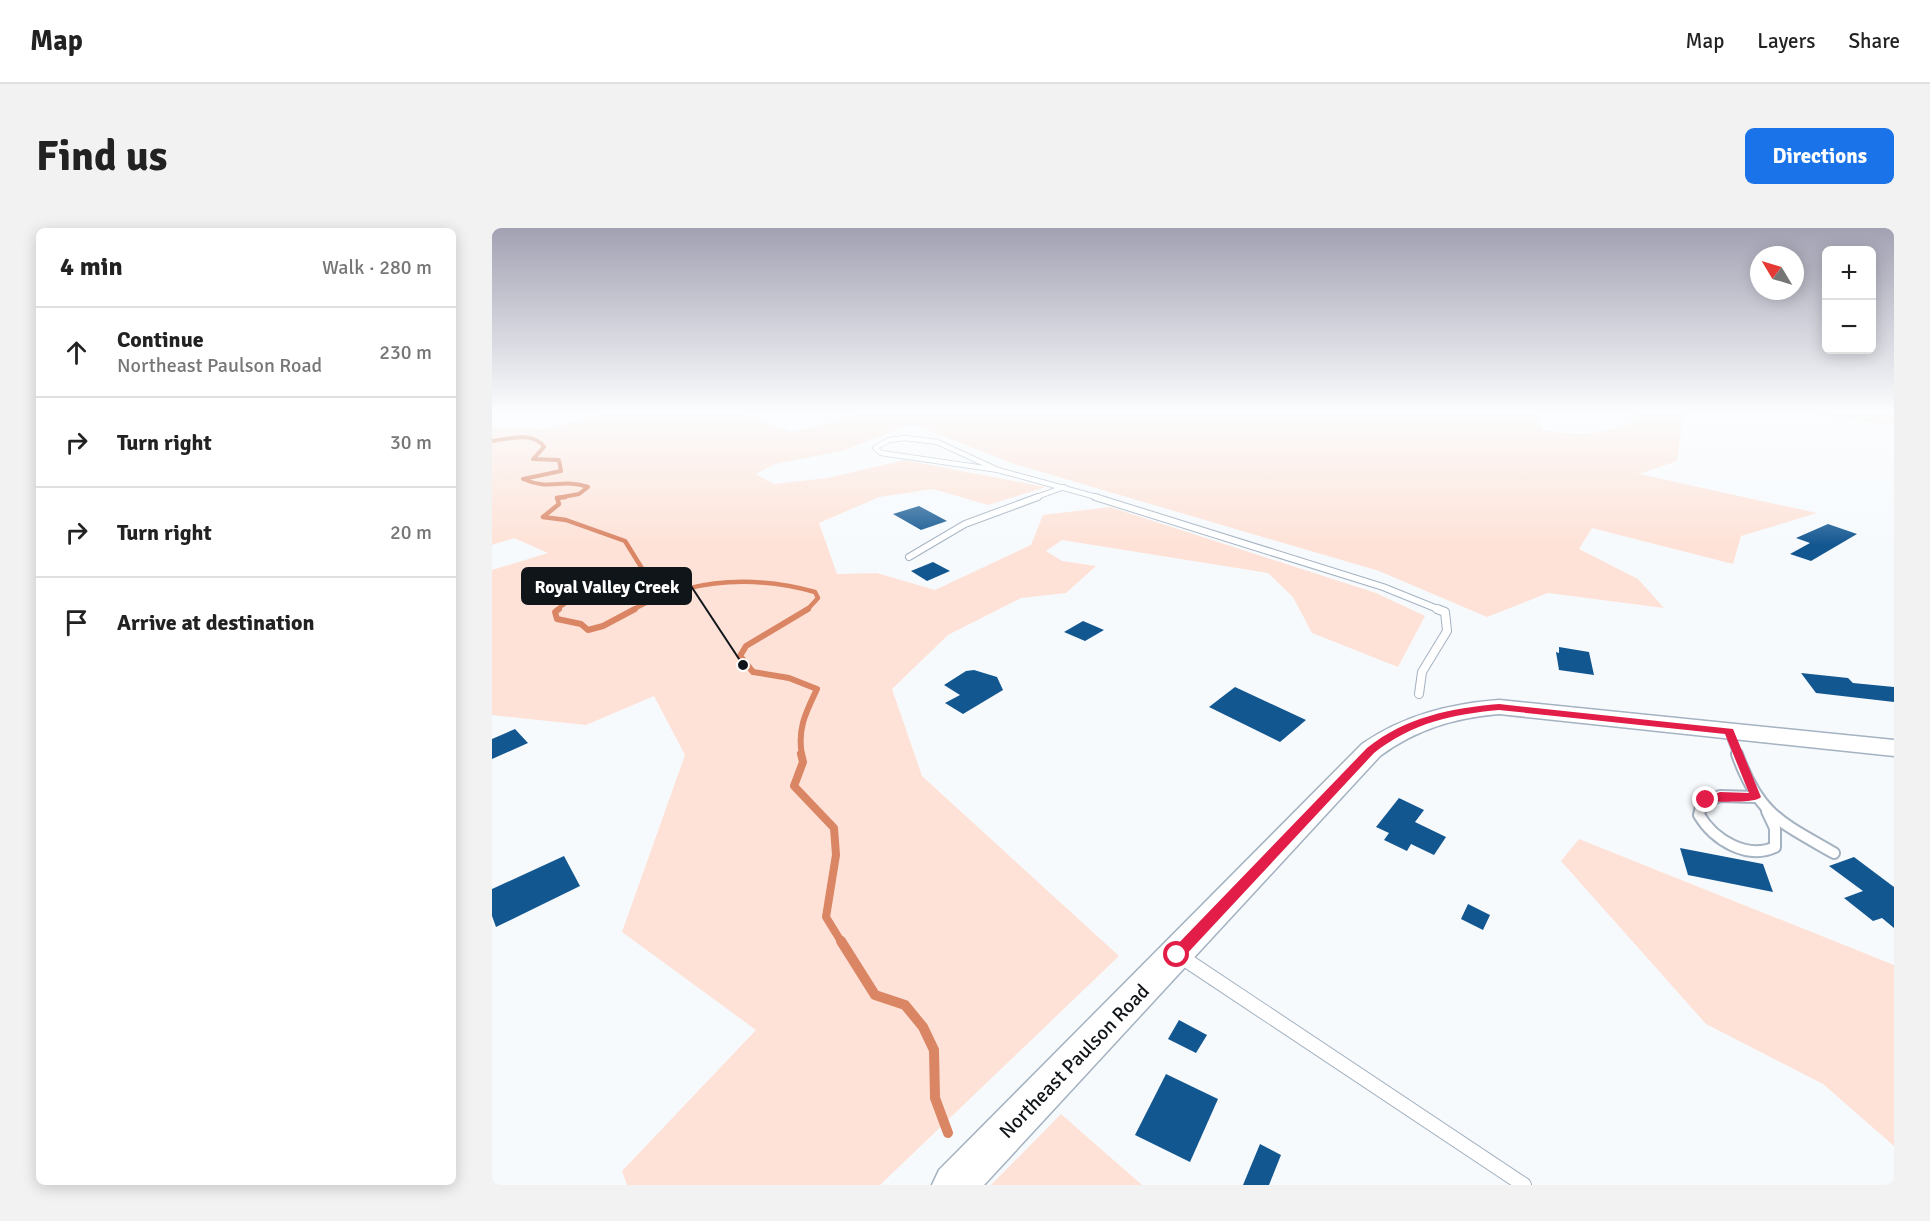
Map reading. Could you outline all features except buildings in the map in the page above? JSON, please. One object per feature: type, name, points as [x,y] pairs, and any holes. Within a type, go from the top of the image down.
[{"type":"street","name":"Northeast Paulson Road","points":[[954,1185],[1177,955],[1371,750],[1390,736],[1427,718],[1462,710],[1499,707],[1894,748]]},
{"type":"lane","points":[[899,456],[998,470],[1065,487],[1383,586],[1445,612],[1448,631],[1422,672],[1419,694]]},
{"type":"lane","points":[[962,456],[998,470]]},
{"type":"lane","points":[[909,557],[965,524],[1065,487]]},
{"type":"lane","points":[[1729,732],[1756,797],[1767,811],[1776,830],[1775,847],[1764,851],[1743,848],[1723,841],[1707,830],[1699,815],[1702,803],[1712,797],[1756,797]]},
{"type":"lane","points":[[1767,811],[1834,853]]},
{"type":"lane","points":[[1177,955],[1524,1185]]},
{"type":"shaded area","points":[[492,456],[818,456],[775,464],[756,474],[774,484],[828,478],[904,460],[1046,487],[988,505],[933,489],[879,497],[819,523],[837,574],[877,573],[935,590],[1031,545],[1043,515],[1110,507],[1376,593],[1425,616],[1398,667],[1312,633],[1293,597],[1268,573],[1062,540],[1046,551],[1062,561],[1096,566],[1066,593],[1021,598],[948,635],[892,689],[922,776],[1119,956],[880,1185],[627,1185],[622,1171],[756,1030],[622,932],[685,755],[654,696],[586,725],[492,715],[492,570],[548,553],[514,538],[492,545]]},
{"type":"shaded area","points":[[993,456],[1678,456],[1677,461],[1639,474],[1817,513],[1741,536],[1733,564],[1592,528],[1579,549],[1638,579],[1664,608],[1548,593],[1487,617],[1379,571],[1014,464]]},
{"type":"shaded area","points":[[1579,839],[1894,965],[1894,1146],[1823,1084],[1706,1024],[1561,861]]},
{"type":"shaded area","points":[[1061,1114],[1142,1185],[991,1185]]},
{"type":"waterway","points":[[536,456],[533,459],[559,460],[561,471],[523,479],[541,484],[571,484],[588,487],[579,494],[557,498]]},
{"type":"waterway","points":[[557,498],[565,497]]},
{"type":"waterway","points":[[557,498],[559,504],[543,517],[566,520],[625,541],[643,570],[621,582],[577,596],[557,610]]},
{"type":"waterway","points":[[632,610],[676,592],[699,586],[745,582],[768,583],[815,592],[818,598],[808,609]]},
{"type":"waterway","points":[[559,609],[555,612],[557,619],[581,624],[588,630],[603,626],[635,609]]},
{"type":"waterway","points":[[802,755],[802,729],[806,713],[817,689],[789,678],[753,672],[740,656],[746,646],[808,609]]},
{"type":"waterway","points":[[801,754],[803,762],[794,786],[834,828],[836,855],[826,917],[842,943]]},
{"type":"waterway","points":[[841,941],[875,995],[905,1005],[923,1027],[934,1050],[935,1098],[948,1133]]},
{"type":"place","name":"Royal Valley Creek","points":[[743,665]]},
{"type":"route","points":[[1177,955],[1371,750],[1384,740],[1427,718],[1462,710],[1499,707],[1729,732],[1756,797],[1720,796],[1706,800]]}]
